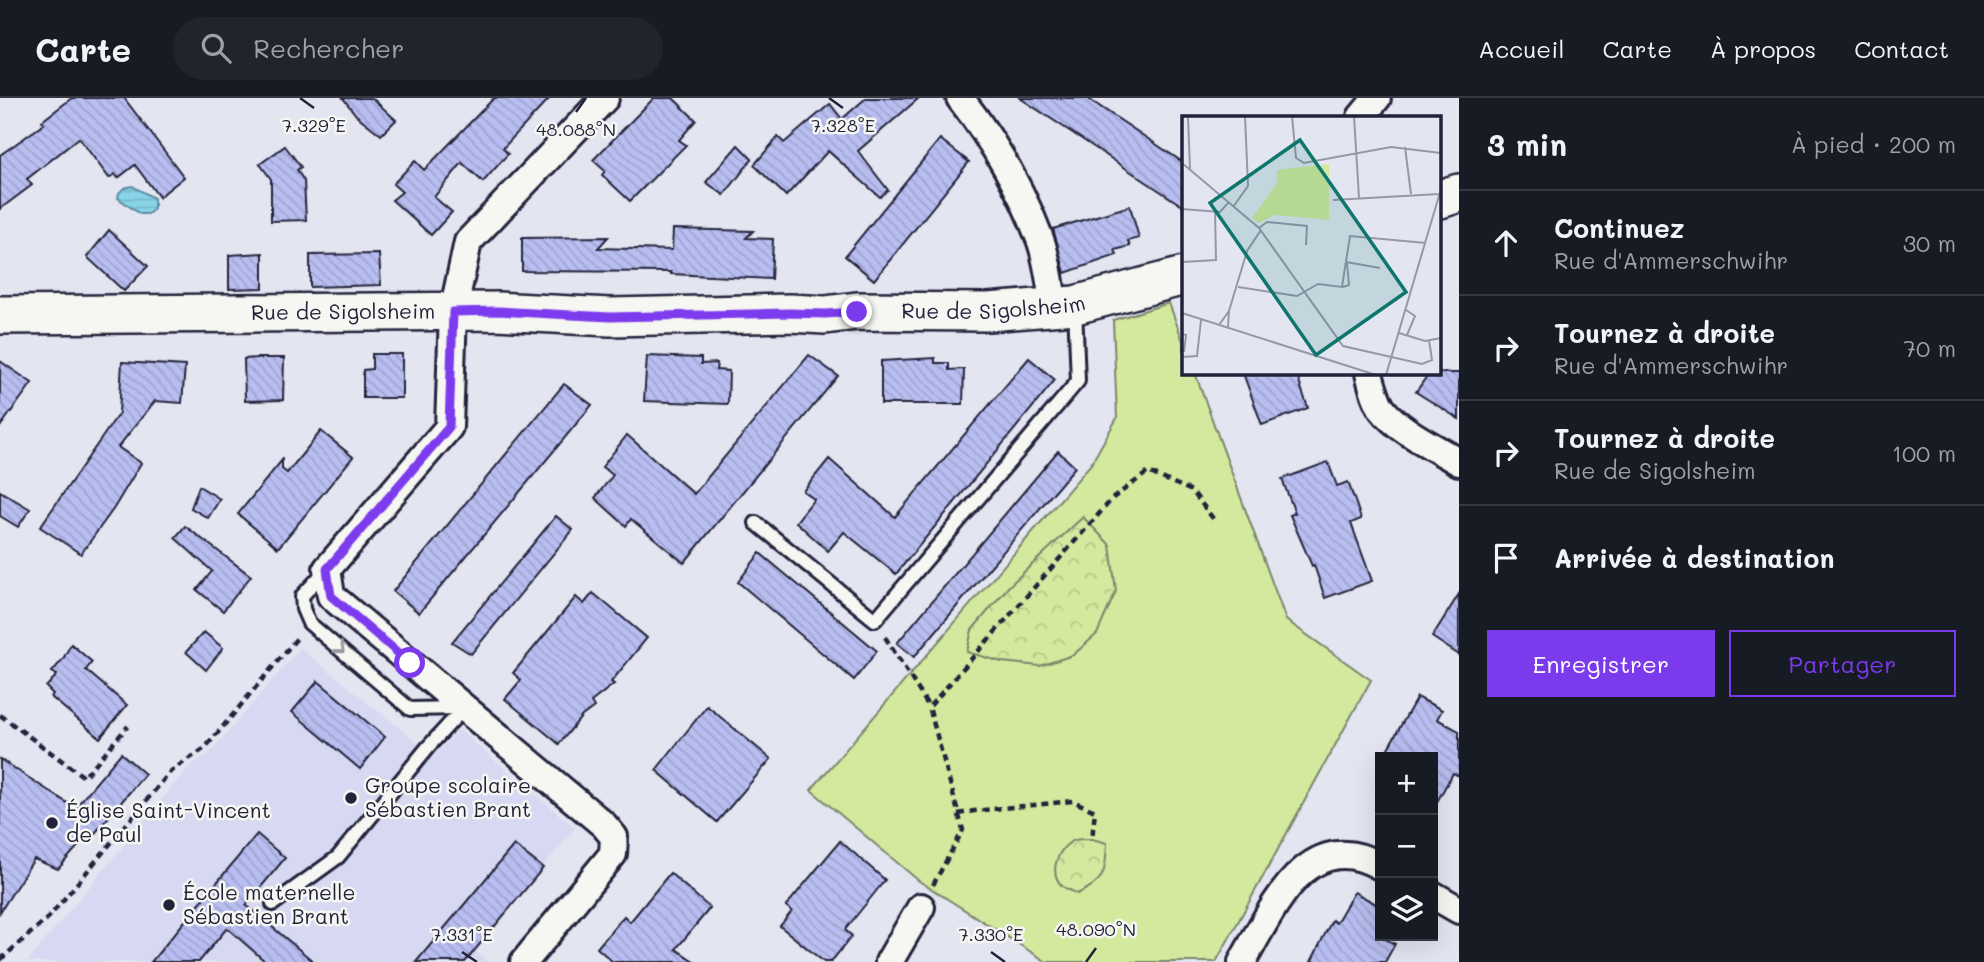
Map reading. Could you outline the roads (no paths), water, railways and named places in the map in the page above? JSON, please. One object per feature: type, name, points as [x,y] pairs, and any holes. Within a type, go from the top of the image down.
[{"type":"street","points":[[524,962],[613,854],[614,837],[604,825],[331,596],[327,569],[449,427],[453,312],[468,242],[605,98]]},
{"type":"street","points":[[960,98],[981,124],[1007,169],[1040,240],[1065,306]]},
{"type":"street","points":[[1362,116],[1377,98]]},
{"type":"street","points":[[1442,198],[1459,193]]},
{"type":"street","name":"Rue de Sigolsheim","points":[[0,315],[497,311],[610,317],[988,312],[1065,306],[1182,277]]},
{"type":"street","points":[[1369,374],[1373,391],[1383,409],[1396,423],[1459,462]]},
{"type":"street","points":[[1242,962],[1289,882],[1314,862],[1337,856],[1363,856],[1375,863]]},
{"type":"street","points":[[1438,898],[1459,910]]},
{"type":"street","points":[[889,962],[921,907]]},
{"type":"lane","points":[[756,523],[875,620],[1079,381],[1065,306]]},
{"type":"lane","points":[[327,569],[302,596],[303,609],[309,623],[410,709],[464,708]]},
{"type":"lane","points":[[273,904],[338,857],[428,747],[464,708]]},
{"type":"water","points":[[132,186],[154,198],[154,209],[148,214],[140,214],[118,198],[124,188]]},
{"type":"place","name":"Groupe scolaire Sébastien Brant","points":[[351,798]]},
{"type":"place","name":"Église Saint-Vincent de Paul","points":[[52,823]]},
{"type":"place","name":"École maternelle Sébastien Brant","points":[[169,905]]}]
